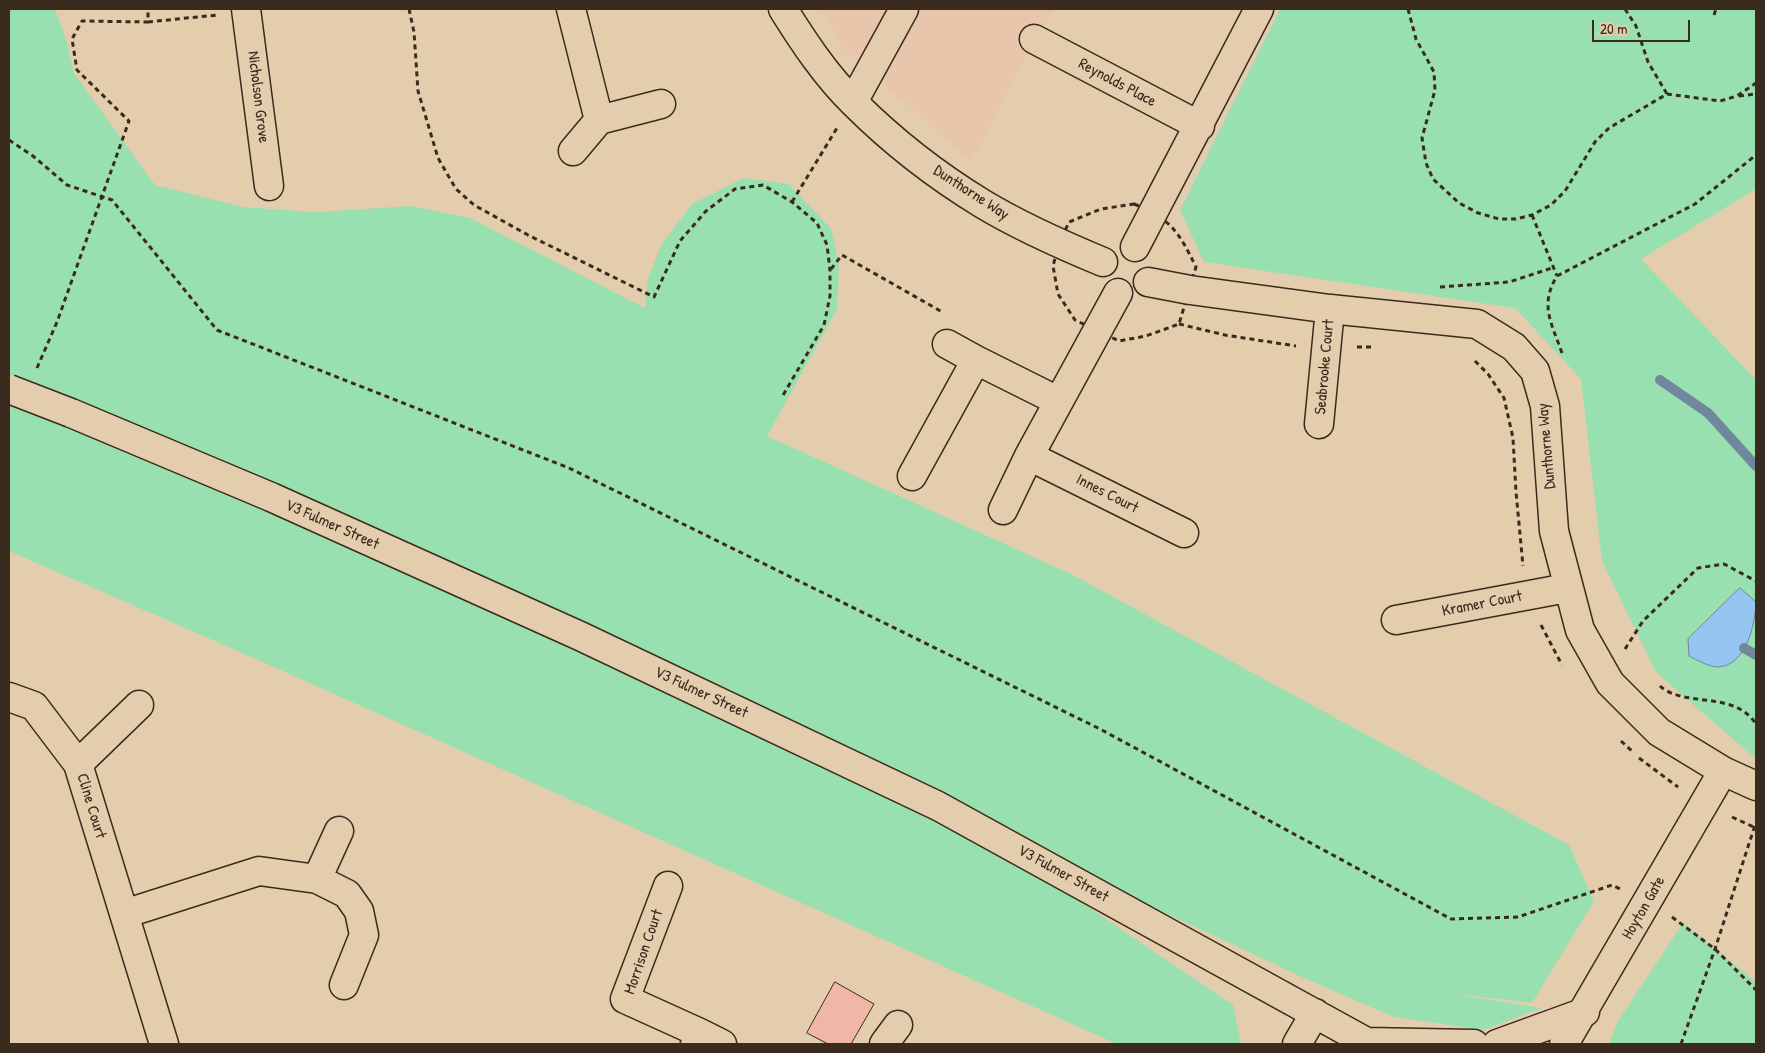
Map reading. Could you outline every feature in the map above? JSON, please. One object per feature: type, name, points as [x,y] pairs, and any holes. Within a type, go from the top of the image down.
[{"type":"street","points":[[571,9],[599,120]]},
{"type":"street","name":"Dunthorne Way","points":[[783,9],[803,41],[853,102],[906,149],[983,204],[1059,244],[1103,262]]},
{"type":"street","points":[[853,102],[904,9]]},
{"type":"street","points":[[1135,247],[1200,126],[1259,9]]},
{"type":"street","name":"Nicholson Grove","points":[[247,10],[269,186]]},
{"type":"street","name":"Reynolds Place","points":[[1034,40],[1200,126]]},
{"type":"street","points":[[573,151],[599,120],[661,104]]},
{"type":"street","points":[[1125,245],[1135,247],[1148,258],[1151,266],[1148,282],[1139,291],[1132,294],[1111,289],[1104,280],[1103,262],[1107,254],[1117,247],[1125,245]]},
{"type":"street","name":"Dunthorne Way","points":[[1148,282],[1190,290],[1330,310],[1477,324],[1514,347],[1535,371],[1545,406],[1554,531],[1567,588],[1580,630],[1610,683],[1659,732],[1723,771],[1756,786]]},
{"type":"street","points":[[1004,510],[1029,456],[1118,292]]},
{"type":"street","name":"Seabrooke Court","points":[[1320,424],[1330,310]]},
{"type":"street","points":[[947,344],[1058,402]]},
{"type":"street","points":[[912,476],[976,360]]},
{"type":"street","name":"V3 Fulmer Street","points":[[9,389],[271,497],[580,636],[938,806],[1368,1043]]},
{"type":"street","name":"Innes Court","points":[[1029,456],[1184,533]]},
{"type":"street","name":"Kramer Court","points":[[1396,620],[1567,588]]},
{"type":"street","name":"Cline Court","points":[[9,697],[34,706],[78,764],[164,1044]]},
{"type":"street","points":[[78,764],[139,705]]},
{"type":"street","name":"Hoyton Gate","points":[[1564,1044],[1585,1012],[1646,902],[1723,771]]},
{"type":"street","points":[[317,879],[340,831]]},
{"type":"street","points":[[124,914],[259,871],[317,879],[347,894],[359,911],[364,935],[344,985]]},
{"type":"street","name":"Morrison Court","points":[[668,886],[625,999],[706,1041]]},
{"type":"street","points":[[1497,1044],[1585,1012]]},
{"type":"street","points":[[1297,1044],[1315,1013]]},
{"type":"street","points":[[1368,1043],[1474,1044]]},
{"type":"path","points":[[148,9],[148,22]]},
{"type":"path","points":[[409,9],[414,32],[418,92],[438,158],[456,189],[474,204],[528,235],[654,297],[680,241],[706,210],[735,189],[763,186],[792,202],[817,223],[827,245],[830,270],[830,296],[824,325],[782,397]]},
{"type":"path","points":[[1408,9],[1416,39],[1434,72],[1434,90],[1422,138],[1426,163],[1434,179],[1459,203],[1478,213],[1499,219],[1516,219],[1532,215],[1551,205],[1564,192],[1595,142],[1609,128],[1667,94],[1720,101],[1737,96],[1756,94]]},
{"type":"path","points":[[1625,9],[1636,26],[1648,62],[1667,94]]},
{"type":"path","points":[[1714,15],[1716,9]]},
{"type":"path","points":[[33,376],[57,322],[129,121],[77,70],[72,39],[82,21],[148,22],[247,10]]},
{"type":"path","points":[[1737,96],[1756,83]]},
{"type":"path","points":[[1685,97],[1688,93]]},
{"type":"path","points":[[792,202],[853,102]]},
{"type":"path","points":[[9,140],[34,156],[67,185],[112,200],[217,330],[569,468],[1100,729],[1450,919],[1518,918],[1612,885],[1683,923],[1715,949],[1756,990]]},
{"type":"path","points":[[1564,358],[1548,310],[1548,290],[1557,276],[1695,204],[1756,155]]},
{"type":"path","points":[[1532,215],[1557,276]]},
{"type":"path","points":[[830,270],[842,255],[946,315],[947,344]]},
{"type":"path","points":[[1179,324],[1285,345],[1327,347],[1381,346]]},
{"type":"path","points":[[1472,358],[1488,374],[1504,398],[1513,438],[1520,539],[1530,595]]},
{"type":"path","points":[[1619,644],[1624,651],[1643,621],[1698,568],[1724,564],[1756,581]]},
{"type":"path","points":[[1656,682],[1668,694],[1718,701],[1749,713],[1756,724]]},
{"type":"path","points":[[1681,1044],[1715,949],[1756,822]]},
{"type":"shaded area","points":[[820,9],[1053,9],[971,161],[844,50]]},
{"type":"green space","points":[[9,9],[55,9],[67,42],[74,73],[155,185],[243,207],[315,212],[411,206],[470,218],[645,308],[648,279],[661,245],[692,204],[744,178],[789,184],[831,229],[839,265],[837,309],[767,436],[1071,574],[1569,845],[1594,901],[1532,1003],[1445,993],[1542,1008],[1483,1030],[1394,1017],[1304,978],[942,808],[1233,1005],[1241,1044],[1117,1044],[247,655],[9,551]]},
{"type":"green space","points":[[1280,9],[1756,9],[1756,189],[1641,259],[1756,380],[1756,759],[1656,672],[1602,561],[1581,379],[1515,308],[1204,262],[1180,210]]},
{"type":"green space","points":[[1683,923],[1756,982],[1756,1044],[1609,1044],[1618,1021]]},
{"type":"water","points":[[1740,588],[1756,602],[1754,621],[1743,651],[1728,665],[1718,667],[1707,665],[1689,656],[1688,639]]},
{"type":"building","points":[[835,982],[874,1004],[851,1044],[828,1044],[807,1033]]},
{"type":"waterway","points":[[1660,380],[1708,413],[1756,466]]},
{"type":"waterway","points":[[1744,648],[1756,655]]}]
